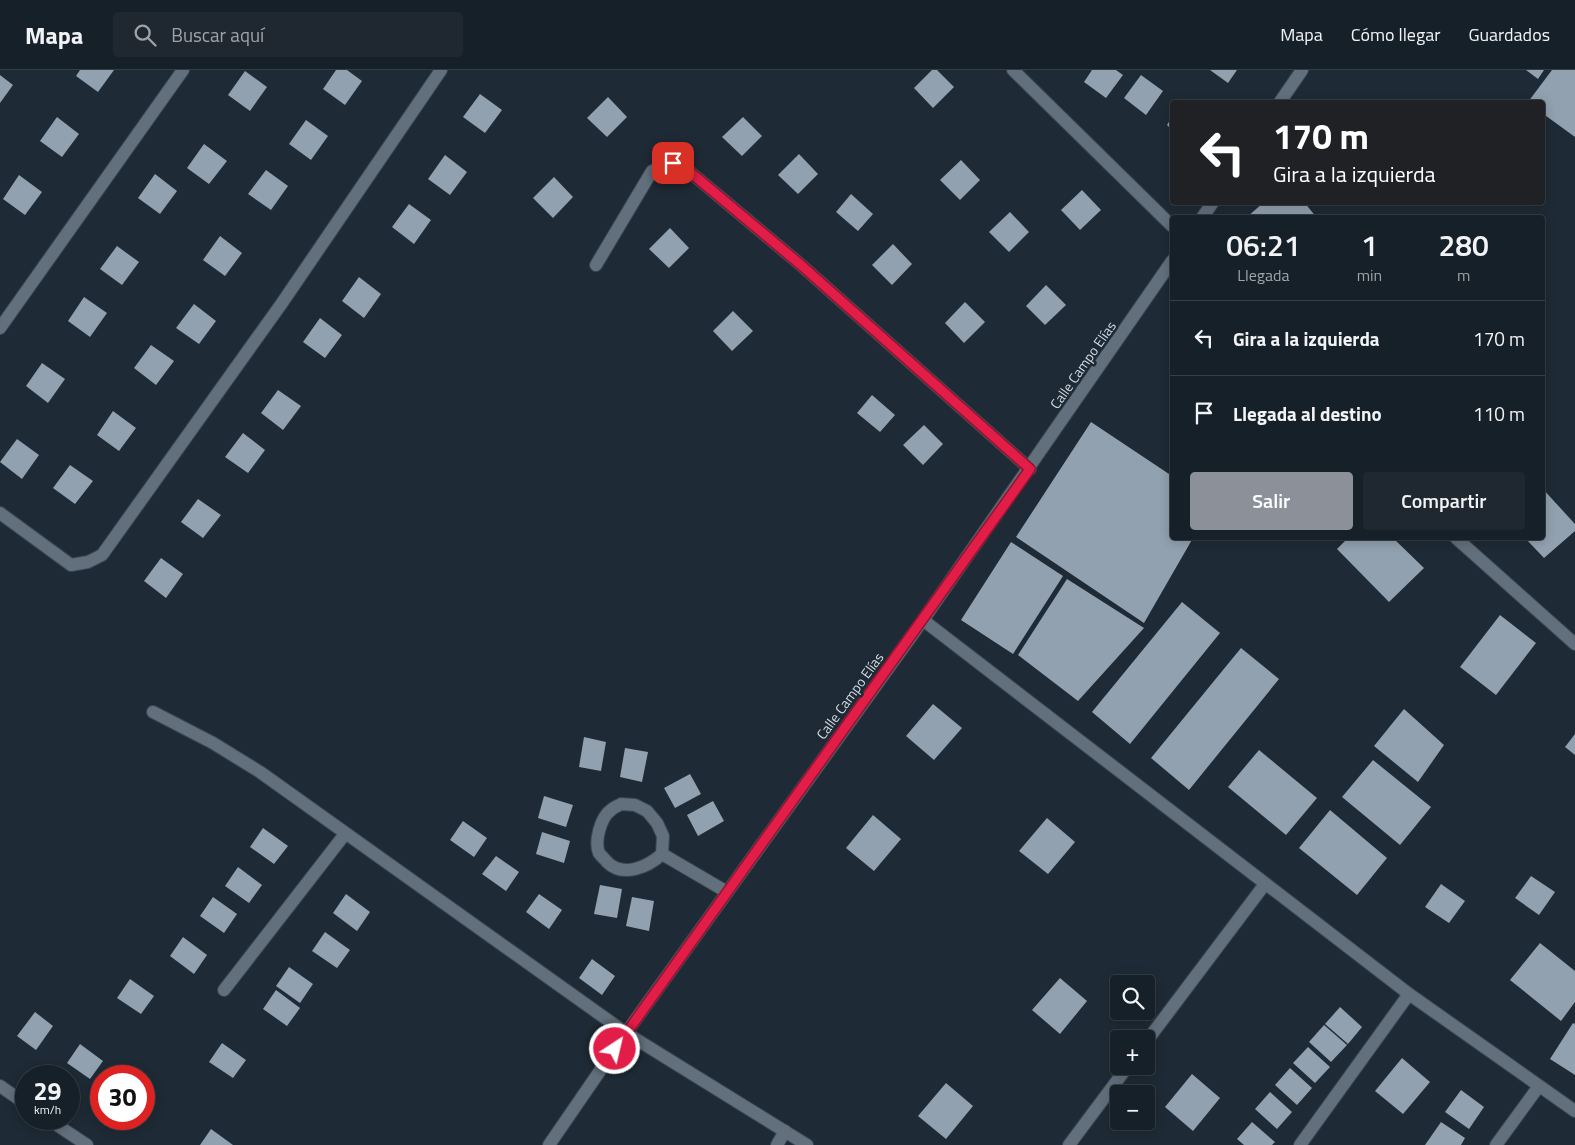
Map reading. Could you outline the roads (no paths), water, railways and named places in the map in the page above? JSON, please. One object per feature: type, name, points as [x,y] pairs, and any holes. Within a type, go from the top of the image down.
[{"type":"street","points":[[0,328],[183,70]]},
{"type":"street","points":[[0,513],[71,564],[88,562],[102,554],[282,303],[441,70]]},
{"type":"street","points":[[1013,70],[1170,224]]},
{"type":"street","points":[[1281,100],[1302,70]]},
{"type":"street","points":[[596,265],[652,171],[673,163],[690,172],[801,265],[1030,469]]},
{"type":"street","name":"Calle Campo Elías","points":[[549,1145],[626,1032],[1030,469],[1170,265]]},
{"type":"street","points":[[1458,540],[1575,644]]},
{"type":"street","points":[[923,620],[1409,994],[1575,1112]]},
{"type":"street","points":[[153,712],[213,743],[260,772],[626,1032],[807,1145]]},
{"type":"street","points":[[622,804],[628,804],[647,811],[657,823],[662,836],[662,854],[652,863],[631,870],[612,867],[600,854],[598,840],[602,823],[610,810],[622,804]]},
{"type":"street","points":[[224,990],[345,834]]},
{"type":"street","points":[[662,854],[727,892]]},
{"type":"street","points":[[1155,1030],[1266,884]]},
{"type":"street","points":[[1300,1145],[1409,994]]},
{"type":"street","points":[[1069,1145],[1121,1075]]},
{"type":"street","points":[[0,1086],[15,1096]]},
{"type":"street","points":[[1496,1145],[1539,1086]]},
{"type":"street","points":[[64,1130],[87,1145]]},
{"type":"street","points":[[777,1145],[785,1131]]}]
